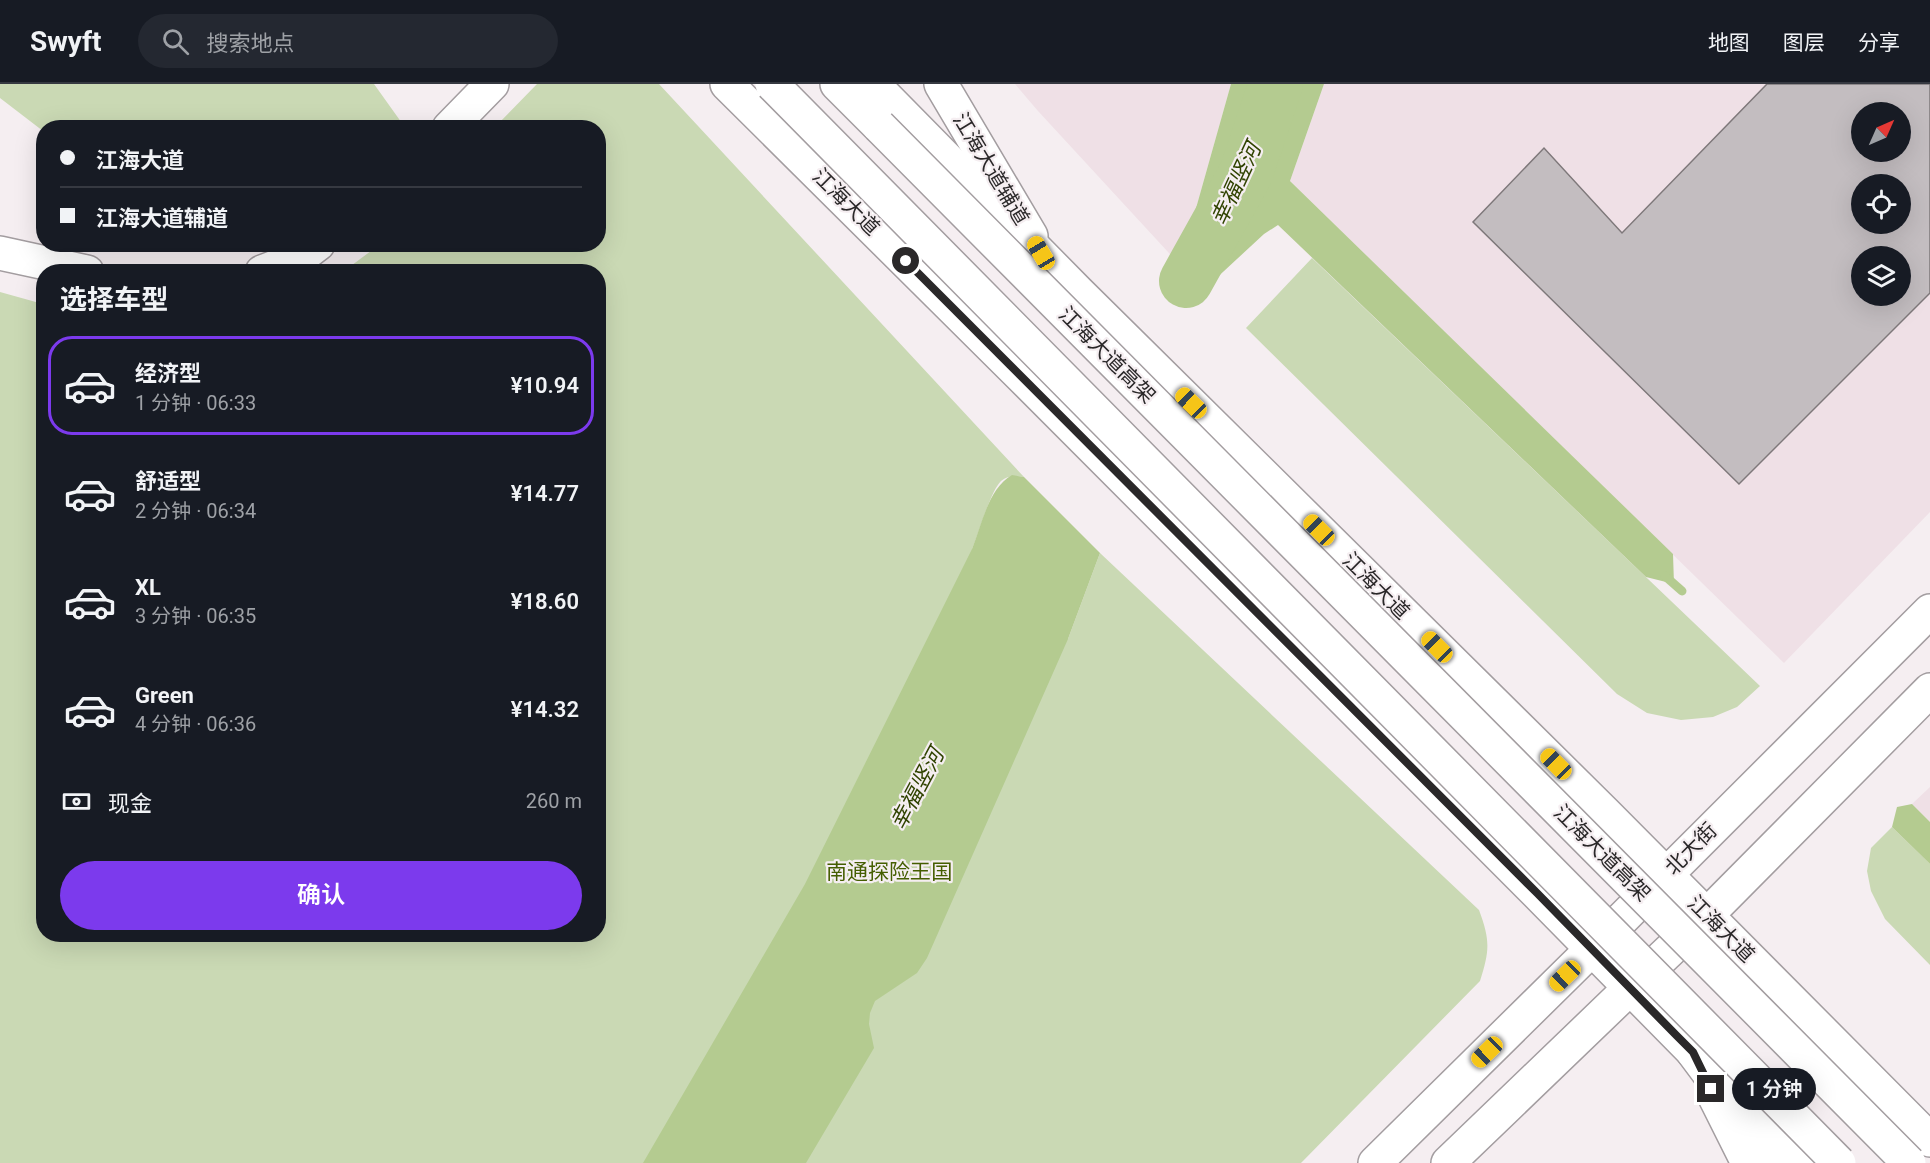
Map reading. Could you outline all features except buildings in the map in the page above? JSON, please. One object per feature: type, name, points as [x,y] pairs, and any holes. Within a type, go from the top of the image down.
[{"type":"main road","points":[[457,120],[492,84]]},
{"type":"main road","name":"江海大道","points":[[727,84],[1036,390],[1803,1163]]},
{"type":"main road","points":[[772,84],[1839,1163]]},
{"type":"main road","name":"江海大道高架","points":[[837,84],[1909,1163]]},
{"type":"main road","points":[[845,84],[879,126]]},
{"type":"main road","name":"江海大道","points":[[873,84],[1086,301],[1666,874],[1930,1140]]},
{"type":"main road","name":"江海大道辅道","points":[[941,84],[1041,253]]},
{"type":"main road","points":[[283,264],[308,252]]},
{"type":"main road","points":[[0,253],[50,264]]},
{"type":"main road","name":"北大街","points":[[1375,1163],[1930,611]]},
{"type":"main road","points":[[1448,1163],[1707,915],[1930,690]]},
{"type":"main road","points":[[1693,1052],[1764,1159]]},
{"type":"shaded area","points":[[1015,84],[1231,84],[1180,265],[1038,111]]},
{"type":"shaded area","points":[[1324,84],[1930,84],[1930,512],[1784,663],[1290,181]]},
{"type":"shaded area","points":[[1930,787],[1930,822],[1912,804]]},
{"type":"green space","points":[[0,84],[374,84],[400,120],[36,120],[36,126],[0,98]]},
{"type":"green space","name":"南通探险王国","points":[[537,84],[659,84],[1024,477],[1006,478],[997,486],[972,549],[1068,639],[1100,553],[1479,910],[1487,937],[1486,961],[1480,981],[1301,1163],[0,1163],[0,292],[36,302],[36,942],[606,942],[606,264],[353,264],[370,252],[606,252],[606,120],[502,120]]},
{"type":"green space","points":[[1312,258],[1760,686],[1737,707],[1713,717],[1681,720],[1647,713],[1617,694],[1246,328]]},
{"type":"green space","points":[[1892,827],[1930,864],[1930,965],[1885,919],[1871,891],[1867,871],[1871,848]]},
{"type":"water","points":[[1231,84],[1324,84],[1290,181],[1673,554],[1674,584],[1646,577],[1278,225],[1264,234],[1210,284],[1189,278],[1180,265]]},
{"type":"water","points":[[1012,475],[1024,477],[1100,553],[1068,639],[927,958],[917,973],[875,1001],[870,1013],[869,1024],[874,1048],[806,1163],[643,1163],[805,884],[972,549],[991,498],[1004,481]]},
{"type":"water","points":[[1912,804],[1930,822],[1930,864],[1892,827],[1897,807]]},
{"type":"waterway","name":"幸福竖河","points":[[1186,281],[1246,173],[1276,84]]},
{"type":"waterway","points":[[1665,576],[1682,591]]},
{"type":"route","points":[[906,261],[1693,1052],[1711,1089]]}]
